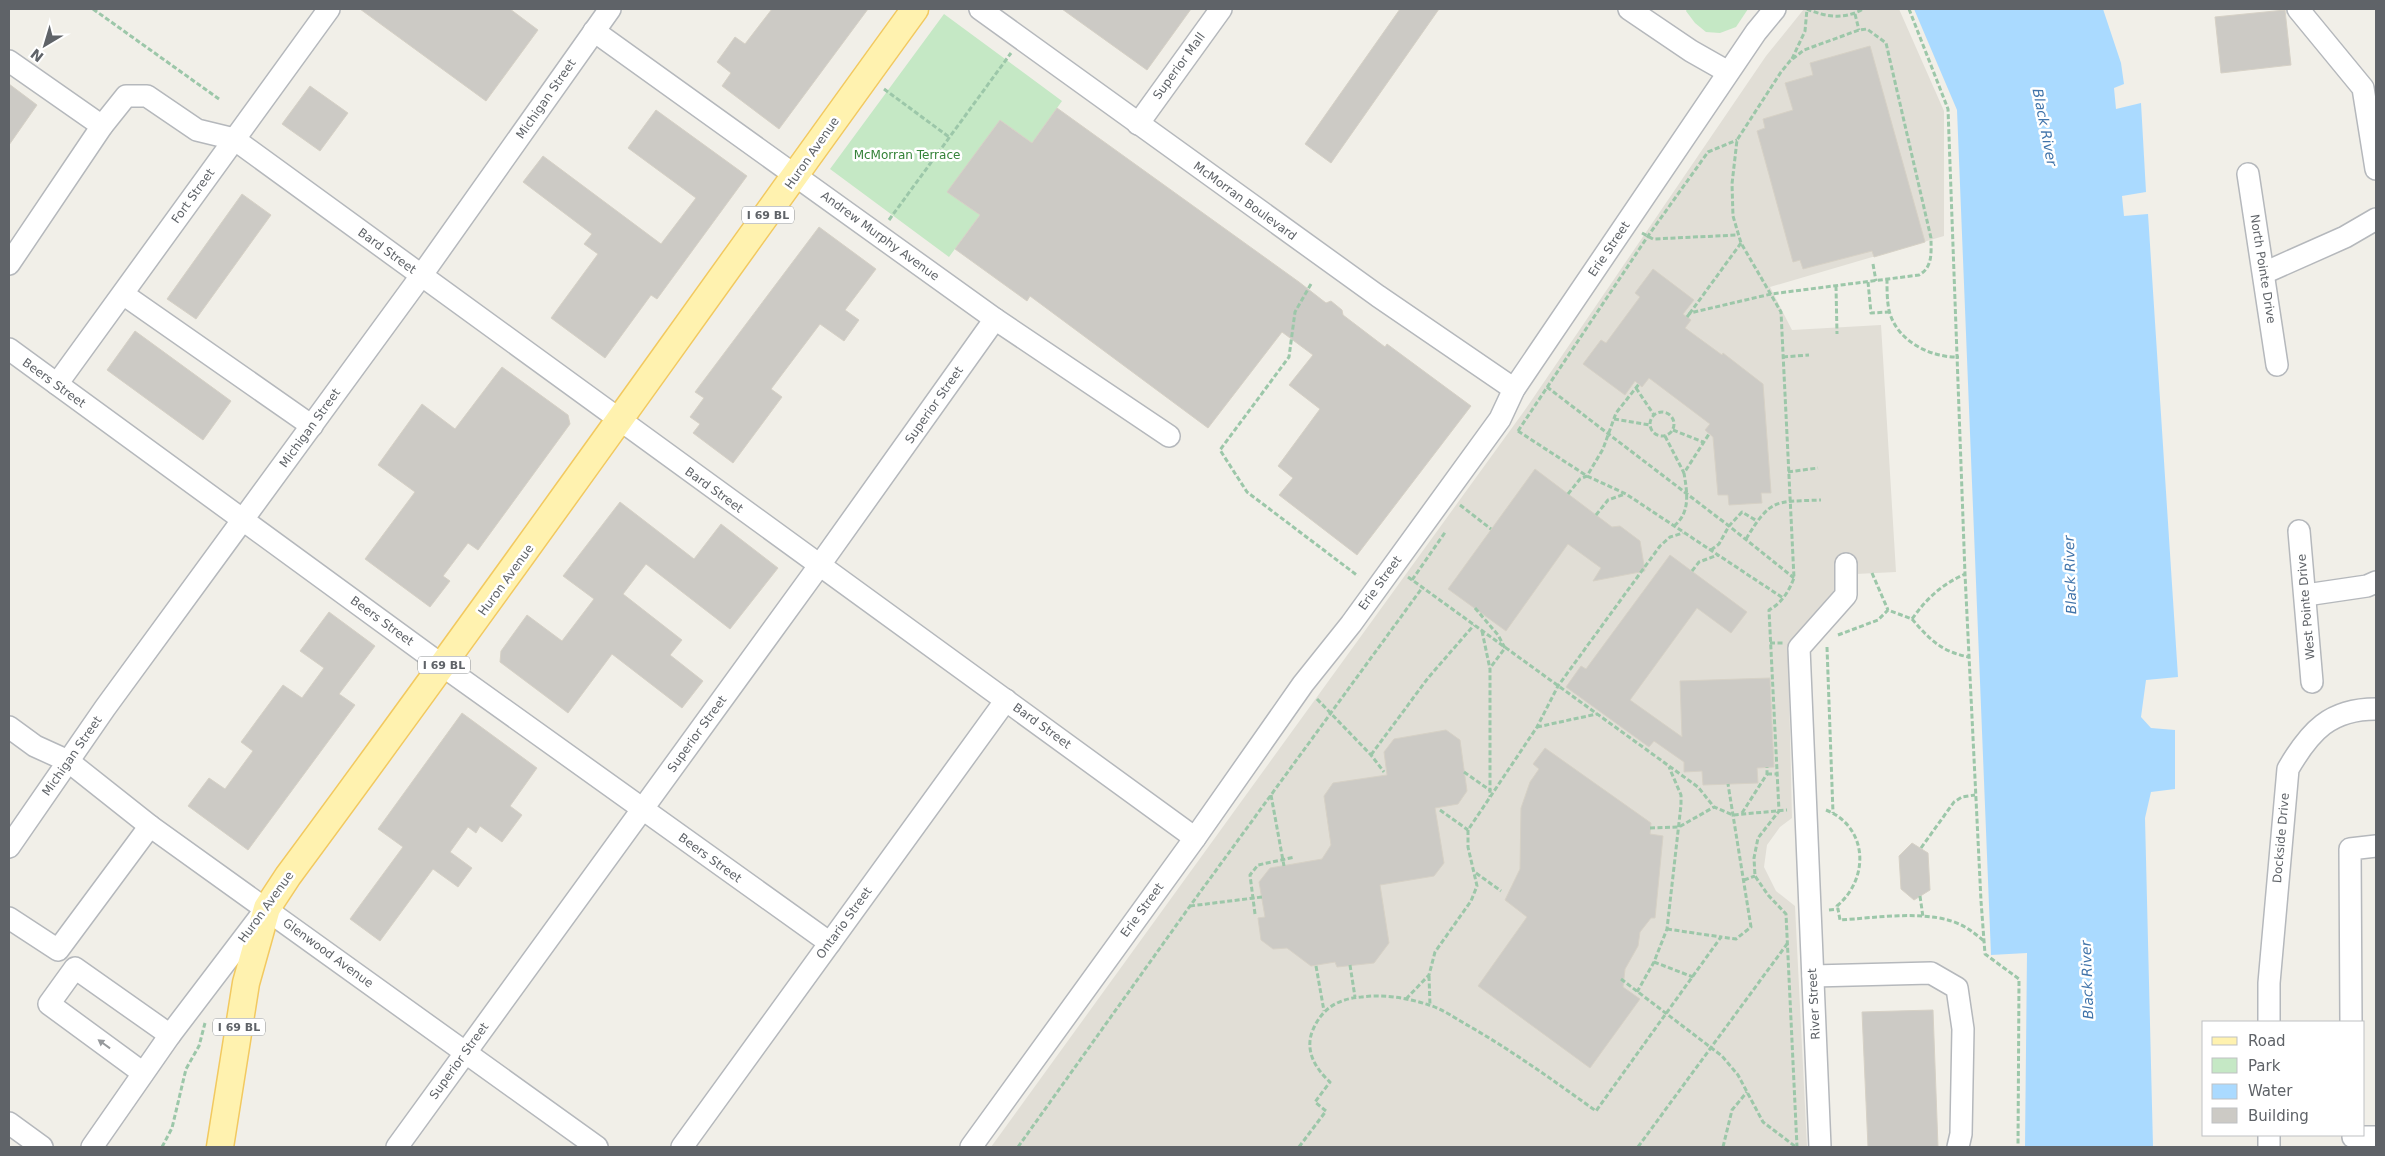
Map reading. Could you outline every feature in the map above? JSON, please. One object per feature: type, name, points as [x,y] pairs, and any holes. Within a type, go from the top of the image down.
[{"type":"main road","name":"Huron Avenue","points":[[267,908],[288,876],[444,666],[620,422],[915,9]]},
{"type":"main road","name":"I 69 BL","points":[[220,1147],[246,983],[267,908]]},
{"type":"street","name":"Fort Street","points":[[57,384],[329,9]]},
{"type":"street","name":"Michigan Street","points":[[9,847],[68,761],[421,276],[610,9]]},
{"type":"street","name":"McMorran Boulevard","points":[[980,9],[1378,296],[1514,389]]},
{"type":"street","name":"Superior Mall","points":[[1138,124],[1221,9]]},
{"type":"street","name":"Erie Street","points":[[970,1147],[1195,838],[1303,684],[1351,624],[1500,419],[1514,389],[1728,72],[1775,9]]},
{"type":"street","points":[[2298,9],[2363,88],[2376,169]]},
{"type":"street","points":[[1642,12],[1728,72]]},
{"type":"street","name":"Andrew Murphy Avenue","points":[[594,31],[995,319],[1169,436]]},
{"type":"street","points":[[9,61],[102,126]]},
{"type":"street","points":[[9,264],[102,126],[126,96],[147,96],[197,130],[234,139]]},
{"type":"street","name":"Bard Street","points":[[234,139],[620,422],[1195,838]]},
{"type":"street","name":"North Pointe Drive","points":[[2248,174],[2278,365]]},
{"type":"street","points":[[2264,273],[2345,237],[2376,219]]},
{"type":"street","points":[[123,294],[312,426]]},
{"type":"street","name":"Superior Street","points":[[397,1147],[819,566],[995,319]]},
{"type":"street","name":"Beers Street","points":[[9,349],[444,666],[830,943]]},
{"type":"street","name":"West Pointe Drive","points":[[2299,531],[2306,594],[2312,682]]},
{"type":"street","points":[[1803,643],[1846,595],[1846,564]]},
{"type":"street","points":[[2306,594],[2367,586],[2376,582]]},
{"type":"street","name":"River Street","points":[[1803,643],[1799,648],[1820,1147]]},
{"type":"street","name":"Ontario Street","points":[[682,1147],[1006,700]]},
{"type":"street","name":"Dockside Drive","points":[[2269,1021],[2270,973],[2288,769],[2304,742],[2319,726],[2342,713],[2361,709],[2376,709]]},
{"type":"street","name":"Glenwood Avenue","points":[[9,727],[35,746],[68,761],[150,826],[267,908],[597,1147]]},
{"type":"street","points":[[9,918],[58,950],[150,826]]},
{"type":"street","points":[[2351,1021],[2350,848],[2376,846]]},
{"type":"street","name":"Huron Avenue","points":[[92,1147],[170,1036],[267,908]]},
{"type":"street","points":[[143,1073],[49,1004],[75,968],[170,1036]]},
{"type":"street","points":[[1812,976],[1931,973],[1957,988],[1963,1029],[1962,1134],[1958,1147]]},
{"type":"street","points":[[9,1123],[42,1147]]},
{"type":"street","points":[[2352,1140],[2376,1137]]},
{"type":"path","points":[[93,9],[219,99]]},
{"type":"path","points":[[1797,1147],[1786,914],[1768,895],[1755,876],[1754,858],[1758,838],[1779,811],[1768,610],[1777,606],[1794,578],[1781,312],[1737,235],[1733,216],[1732,184],[1736,140],[1800,46],[1805,30],[1807,9],[1830,16],[1854,14],[1863,9]]},
{"type":"path","points":[[1909,9],[1948,109],[1959,357],[1965,574],[1984,941],[1985,954],[2019,979],[2018,1147]]},
{"type":"path","points":[[1854,14],[1860,30]]},
{"type":"path","points":[[1690,313],[1771,294],[1919,275],[1924,272],[1932,258],[1930,238],[1886,43],[1867,30],[1860,30],[1804,50],[1790,61]]},
{"type":"path","points":[[878,234],[1022,39]]},
{"type":"path","points":[[866,76],[949,137]]},
{"type":"path","points":[[1512,439],[1648,236],[1708,152],[1736,140]]},
{"type":"path","points":[[1625,225],[1653,239],[1737,235]]},
{"type":"path","points":[[1687,317],[1741,243]]},
{"type":"path","points":[[1873,264],[1876,281]]},
{"type":"path","points":[[1887,279],[1889,312],[1896,325],[1913,344],[1931,354],[1959,357]]},
{"type":"path","points":[[1868,282],[1871,313],[1889,312]]},
{"type":"path","points":[[1310,284],[1295,312],[1289,357],[1220,450],[1247,492],[1358,576]]},
{"type":"path","points":[[1836,286],[1837,334]]},
{"type":"path","points":[[1783,357],[1809,355]]},
{"type":"path","points":[[1568,494],[1580,479],[1587,476],[1603,449],[1614,419],[1639,384]]},
{"type":"path","points":[[1547,388],[1794,578]]},
{"type":"path","points":[[1636,388],[1654,415]]},
{"type":"path","points":[[1650,425],[1655,434],[1665,436],[1673,430],[1675,424],[1670,414],[1664,412],[1654,415]]},
{"type":"path","points":[[1650,425],[1654,415]]},
{"type":"path","points":[[1614,419],[1650,425]]},
{"type":"path","points":[[1673,430],[1703,442]]},
{"type":"path","points":[[1518,431],[1587,476],[1626,494],[1783,598]]},
{"type":"path","points":[[1684,473],[1709,434]]},
{"type":"path","points":[[1665,436],[1684,473],[1688,497],[1684,515],[1674,526]]},
{"type":"path","points":[[1788,472],[1818,468]]},
{"type":"path","points":[[1444,494],[1492,529]]},
{"type":"path","points":[[1596,514],[1608,500],[1626,494]]},
{"type":"path","points":[[1457,515],[1468,499]]},
{"type":"path","points":[[1746,540],[1757,521],[1770,507],[1790,502],[1821,500]]},
{"type":"path","points":[[1711,550],[1719,544],[1728,526],[1742,512],[1757,521]]},
{"type":"path","points":[[1412,580],[1451,523]]},
{"type":"path","points":[[1430,1005],[1429,975],[1434,952],[1471,900],[1477,886],[1468,847],[1468,830],[1537,727],[1558,686],[1660,546],[1670,537],[1684,533]]},
{"type":"path","points":[[1692,571],[1699,562],[1718,555]]},
{"type":"path","points":[[1393,566],[1698,787],[1714,807],[1734,815],[1806,808],[1822,808],[1833,813],[1852,830],[1859,847],[1861,861],[1854,886],[1837,906],[1840,920],[1905,916],[1923,917],[1964,926],[1984,941]]},
{"type":"path","points":[[1872,573],[1888,610],[1912,619],[1929,639],[1953,654],[1969,657]]},
{"type":"path","points":[[1912,619],[1928,598],[1948,582],[1965,574]]},
{"type":"path","points":[[1018,1147],[1190,906],[1422,588]]},
{"type":"path","points":[[1475,608],[1506,648]]},
{"type":"path","points":[[1770,643],[1803,643],[1826,639],[1878,620],[1888,610]]},
{"type":"path","points":[[1371,755],[1428,678],[1474,625]]},
{"type":"path","points":[[1482,631],[1490,669],[1492,792]]},
{"type":"path","points":[[1826,639],[1833,813]]},
{"type":"path","points":[[1490,669],[1506,648]]},
{"type":"path","points":[[1303,684],[1371,755],[1384,772]]},
{"type":"path","points":[[1537,727],[1598,714]]},
{"type":"path","points":[[1637,992],[1654,962],[1667,929],[1681,795],[1669,766]]},
{"type":"path","points":[[1742,814],[1767,774],[1767,768]]},
{"type":"path","points":[[1464,772],[1492,792]]},
{"type":"path","points":[[1767,774],[1777,774]]},
{"type":"path","points":[[1667,929],[1736,939],[1751,927],[1728,784]]},
{"type":"path","points":[[1921,848],[1954,802],[1962,797],[1975,795]]},
{"type":"path","points":[[1271,796],[1284,866]]},
{"type":"path","points":[[1650,828],[1679,827],[1714,807]]},
{"type":"path","points":[[1440,810],[1468,830]]},
{"type":"path","points":[[1256,914],[1250,875],[1258,864],[1295,857]]},
{"type":"path","points":[[1475,873],[1501,892]]},
{"type":"path","points":[[1744,880],[1755,876]]},
{"type":"path","points":[[1920,896],[1923,917]]},
{"type":"path","points":[[1190,906],[1262,897]]},
{"type":"path","points":[[1786,914],[1838,909]]},
{"type":"path","points":[[1299,1147],[1326,1111],[1315,1102],[1330,1082],[1320,1073],[1310,1049],[1311,1037],[1316,1023],[1324,1011],[1336,1002],[1355,997],[1375,996],[1406,999],[1430,1005],[1510,1050],[1596,1111],[1721,937]]},
{"type":"path","points":[[1638,1147],[1787,944]]},
{"type":"path","points":[[1654,962],[1693,977]]},
{"type":"path","points":[[1350,965],[1355,997]]},
{"type":"path","points":[[1316,966],[1324,1011]]},
{"type":"path","points":[[1406,999],[1429,975]]},
{"type":"path","points":[[1621,979],[1730,1064],[1763,1122],[1797,1147]]},
{"type":"path","points":[[162,1147],[172,1128],[186,1069],[199,1046],[205,1023]]},
{"type":"path","points":[[1724,1147],[1732,1110],[1747,1092]]},
{"type":"shaded area","points":[[1804,9],[1899,9],[1944,111],[1944,236],[1770,287],[1792,330],[1881,325],[1896,572],[1836,575],[1836,588],[1788,648],[1792,818],[1780,827],[1767,845],[1764,867],[1776,891],[1795,906],[1807,1147],[991,1147],[1527,407],[1766,56]]},
{"type":"green space","points":[[1687,9],[1748,9],[1736,27],[1720,33],[1706,32],[1695,23],[1686,11]]},
{"type":"green space","name":"McMorran Terrace","points":[[944,14],[1062,101],[1032,143],[1000,120],[948,192],[980,215],[949,257],[830,169]]},
{"type":"water","name":"Black River","points":[[1914,9],[2103,9],[2121,63],[2124,84],[2114,88],[2116,109],[2141,103],[2146,192],[2122,196],[2124,216],[2148,214],[2178,677],[2146,680],[2141,717],[2151,728],[2175,730],[2175,789],[2151,792],[2145,818],[2153,1147],[2025,1147],[2027,953],[1991,955],[1957,110]]},
{"type":"building","points":[[360,9],[510,9],[538,30],[486,101]]},
{"type":"building","points":[[772,9],[868,9],[779,129],[722,86],[731,73],[717,62],[735,37],[745,44]]},
{"type":"building","points":[[1062,9],[1191,9],[1147,70]]},
{"type":"building","points":[[1400,9],[1439,9],[1331,163],[1305,144]]},
{"type":"building","points":[[2285,10],[2291,65],[2221,73],[2215,17]]},
{"type":"building","points":[[1870,46],[1925,242],[1874,257],[1872,251],[1803,269],[1800,260],[1793,262],[1757,131],[1765,128],[1763,119],[1793,110],[1785,83],[1813,75],[1810,63]]},
{"type":"building","points":[[9,84],[37,105],[9,145]]},
{"type":"building","points":[[310,86],[348,113],[320,151],[282,124]]},
{"type":"building","points":[[1057,108],[1326,303],[1331,301],[1342,310],[1343,315],[1385,347],[1387,344],[1471,406],[1357,555],[1279,495],[1293,478],[1278,466],[1320,409],[1289,385],[1313,355],[1282,332],[1208,428],[1030,296],[1027,301],[955,249],[980,215],[947,192],[1000,120],[1032,143]]},
{"type":"building","points":[[656,110],[747,176],[657,299],[651,295],[605,358],[551,318],[598,254],[584,244],[592,234],[523,182],[543,156],[661,244],[696,198],[628,148]]},
{"type":"building","points":[[242,194],[271,215],[196,319],[167,299]]},
{"type":"building","points":[[819,227],[876,269],[845,310],[859,320],[844,341],[820,324],[771,389],[782,397],[733,463],[693,433],[700,424],[690,417],[704,398],[695,392]]},
{"type":"building","points":[[1653,269],[1694,300],[1683,314],[1691,320],[1685,328],[1722,355],[1723,353],[1763,384],[1771,493],[1761,493],[1762,503],[1729,505],[1728,495],[1718,495],[1713,437],[1705,430],[1710,424],[1649,378],[1642,387],[1635,381],[1625,395],[1583,364],[1601,340],[1606,343],[1640,297],[1635,293]]},
{"type":"building","points":[[135,331],[231,401],[203,440],[107,370]]},
{"type":"building","points":[[502,367],[568,415],[570,424],[478,550],[468,543],[443,576],[450,581],[430,607],[365,559],[415,492],[378,465],[422,404],[455,429]]},
{"type":"building","points":[[1535,469],[1612,527],[1620,526],[1640,541],[1645,571],[1593,581],[1601,568],[1568,544],[1506,631],[1448,589]]},
{"type":"building","points":[[620,502],[694,559],[721,524],[778,568],[730,629],[646,564],[623,594],[682,640],[670,655],[703,681],[682,708],[612,654],[568,713],[500,662],[501,651],[527,615],[562,641],[594,599],[563,576]]},
{"type":"building","points":[[1670,555],[1747,612],[1731,633],[1697,608],[1630,700],[1682,737],[1680,681],[1770,678],[1774,767],[1757,768],[1758,783],[1703,785],[1702,771],[1684,772],[1684,762],[1654,741],[1649,747],[1566,687],[1581,666],[1586,669]]},
{"type":"building","points":[[329,612],[375,646],[339,694],[355,705],[248,850],[188,806],[209,778],[225,789],[253,751],[241,742],[283,685],[302,698],[324,668],[300,651]]},
{"type":"building","points":[[462,713],[537,768],[510,806],[522,815],[502,842],[480,826],[476,833],[468,827],[450,852],[472,868],[458,887],[433,869],[380,941],[350,919],[403,847],[378,829]]},
{"type":"building","points":[[1446,730],[1460,740],[1467,791],[1458,804],[1435,808],[1444,863],[1434,876],[1380,885],[1389,943],[1374,963],[1337,967],[1335,962],[1311,966],[1287,948],[1273,949],[1261,940],[1258,918],[1265,917],[1259,882],[1270,868],[1322,859],[1331,845],[1324,796],[1333,783],[1387,775],[1384,752],[1394,739]]},
{"type":"building","points":[[1545,748],[1651,823],[1650,834],[1663,836],[1655,918],[1651,918],[1640,932],[1638,946],[1625,969],[1623,987],[1640,999],[1590,1068],[1478,986],[1527,917],[1505,900],[1520,869],[1521,808],[1530,782],[1539,769],[1533,764]]},
{"type":"building","points":[[1912,843],[1928,853],[1930,890],[1914,900],[1901,889],[1899,856]]},
{"type":"building","points":[[1933,1010],[1938,1147],[1868,1147],[1862,1012]]}]
